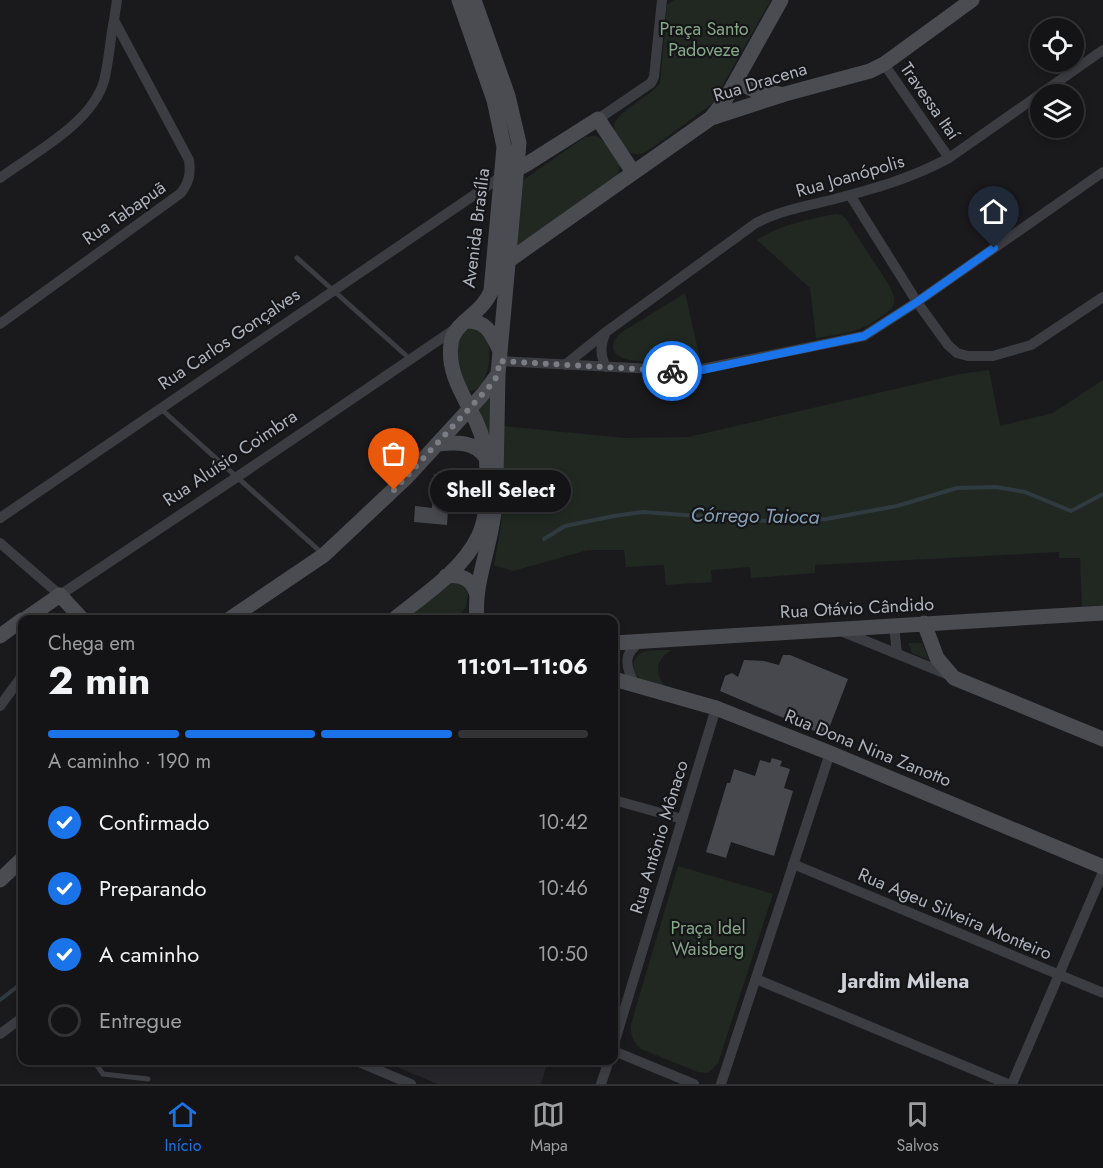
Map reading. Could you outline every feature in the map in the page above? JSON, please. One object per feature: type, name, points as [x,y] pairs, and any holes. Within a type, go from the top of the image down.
[{"type":"main road","name":"Avenida Brasília","points":[[399,615],[446,576],[471,549],[481,531],[487,490],[486,458],[478,428],[452,370],[451,342],[463,324],[482,307],[491,291],[504,147],[497,110],[459,0]]},
{"type":"main road","name":"Avenida Brasília","points":[[474,0],[514,117],[519,143],[499,362],[493,518],[477,607]]},
{"type":"main road","points":[[711,117],[736,81],[781,0]]},
{"type":"main road","name":"Rua Dracena","points":[[508,261],[711,117],[784,94],[870,71],[884,64],[972,0]]},
{"type":"main road","points":[[736,81],[754,90],[784,94]]},
{"type":"main road","name":"Rua Carlos Gonçalves","points":[[502,176],[518,170],[598,119]]},
{"type":"main road","points":[[598,119],[633,172]]},
{"type":"main road","points":[[235,615],[324,555],[407,477],[490,386],[499,362],[488,327],[479,322],[463,324]]},
{"type":"main road","points":[[438,444],[456,443],[471,446],[483,452],[486,458]]},
{"type":"main road","points":[[446,576],[456,575],[467,579],[475,586],[477,607]]},
{"type":"main road","points":[[60,595],[73,615]]},
{"type":"main road","name":"Rua Aluísio Coimbra","points":[[30,615],[60,595]]},
{"type":"main road","name":"Rua Otávio Cândido","points":[[618,643],[1103,613]]},
{"type":"main road","name":"Rua Aluísio Coimbra","points":[[0,636],[18,623]]},
{"type":"main road","points":[[924,623],[937,658],[954,678],[1103,740]]},
{"type":"main road","name":"Rua Dona Nina Zanotto","points":[[618,680],[716,708],[1103,867]]},
{"type":"main road","points":[[0,880],[18,863]]},
{"type":"street","points":[[0,178],[80,120],[94,103],[104,81],[117,0]]},
{"type":"street","points":[[598,119],[651,83],[654,77],[662,0]]},
{"type":"street","name":"Rua Tabapuã","points":[[0,324],[181,193],[187,185],[191,172],[189,160],[114,20]]},
{"type":"street","name":"Rua Joanópolis","points":[[565,365],[606,332],[756,224],[776,214],[903,180],[949,158],[1103,50]]},
{"type":"street","name":"Travessa Itaí","points":[[884,64],[949,158]]},
{"type":"street","points":[[499,362],[702,370],[856,338],[871,333],[1103,172]]},
{"type":"street","name":"Rua Carlos Gonçalves","points":[[0,518],[502,176]]},
{"type":"street","points":[[480,192],[500,199]]},
{"type":"street","points":[[850,195],[917,302],[948,345],[957,353],[980,357],[993,356],[1031,345],[1103,297]]},
{"type":"street","name":"Rua Aluísio Coimbra","points":[[60,595],[463,324]]},
{"type":"street","points":[[606,332],[601,346],[606,367]]},
{"type":"street","points":[[0,543],[60,595]]},
{"type":"street","points":[[894,625],[897,654]]},
{"type":"street","points":[[835,629],[954,678]]},
{"type":"street","points":[[635,685],[627,663],[629,653],[644,641]]},
{"type":"street","points":[[0,706],[18,681]]},
{"type":"street","name":"Rua Antônio Mônaco","points":[[618,1031],[716,708]]},
{"type":"street","points":[[722,1084],[830,753]]},
{"type":"street","points":[[618,802],[682,819]]},
{"type":"street","name":"Rua Ageu Silveira Monteiro","points":[[793,864],[1103,993]]},
{"type":"street","points":[[756,979],[1010,1084],[1103,872]]},
{"type":"street","points":[[0,1034],[18,1021]]},
{"type":"street","points":[[618,1053],[694,1084]]},
{"type":"street","points":[[366,1065],[411,1084]]},
{"type":"street","points":[[601,1084],[607,1065]]},
{"type":"lane","points":[[297,258],[410,359]]},
{"type":"lane","points":[[161,409],[324,555]]},
{"type":"lane","points":[[97,1065],[103,1074],[148,1079]]},
{"type":"shaded area","points":[[392,1065],[547,1065],[541,1084],[438,1084]]},
{"type":"green space","name":"Praça Santo Padoveze","points":[[674,0],[771,0],[712,104],[649,150],[641,154],[633,154],[623,146],[614,127],[626,110],[660,83],[667,5]]},
{"type":"green space","points":[[595,136],[607,145],[616,157],[620,166],[617,176],[517,245],[515,243],[522,181],[585,137]]},
{"type":"green space","points":[[835,214],[846,219],[889,285],[894,303],[887,312],[866,326],[850,332],[816,338],[810,288],[757,240],[785,226]]},
{"type":"green space","points":[[685,293],[700,358],[660,362],[627,359],[616,354],[613,346],[619,334]]},
{"type":"green space","points":[[472,328],[481,332],[487,340],[489,351],[486,374],[476,390],[469,390],[463,384],[456,369],[458,334]]},
{"type":"green space","points":[[989,370],[1000,426],[1053,413],[1103,380],[1103,605],[1082,606],[1080,558],[1059,558],[1059,552],[815,565],[815,573],[751,578],[750,567],[711,570],[712,582],[666,585],[664,565],[626,567],[624,550],[588,550],[513,571],[494,565],[501,526],[504,426],[624,438],[688,437],[960,374]]},
{"type":"green space","points":[[491,393],[490,447],[476,411]]},
{"type":"green space","points":[[451,580],[469,589],[466,607],[459,615],[407,615]]},
{"type":"green space","points":[[908,643],[922,643],[929,660],[912,653]]},
{"type":"green space","points":[[672,650],[662,658],[658,667],[660,677],[667,688],[642,680],[635,675],[635,659],[638,655],[650,651]]},
{"type":"green space","name":"Praça Idel Waisberg","points":[[678,866],[773,894],[718,1063],[708,1073],[698,1072],[641,1049],[634,1041],[631,1031],[631,1024]]},
{"type":"building","points":[[434,474],[476,478],[474,496],[449,494],[447,525],[414,522],[415,506],[432,508]]},
{"type":"building","points":[[783,655],[790,655],[848,679],[826,736],[720,691],[725,676],[732,673],[738,677],[744,660],[764,661],[779,665]]},
{"type":"building","points":[[772,758],[782,761],[780,766],[790,769],[784,788],[793,791],[774,856],[731,842],[726,858],[706,852],[727,783],[730,783],[734,769],[755,776],[760,760],[770,763]]},
{"type":"waterway","name":"Córrego Taioca","points":[[544,539],[565,526],[643,512],[766,521],[826,519],[897,506],[957,488],[996,487],[1025,492],[1071,511],[1103,494]]},
{"type":"waterway","name":"Córrego Taioca","points":[[0,1000],[18,986]]},
{"type":"way so far","points":[[394,490],[490,386],[498,375],[499,361],[672,371]]},
{"type":"place","name":"Shell Select","points":[[394,490]]},
{"type":"district","name":"Jardim Milena","points":[[905,981]]},
{"type":"route","points":[[672,371],[702,370],[864,336],[994,248]]}]
